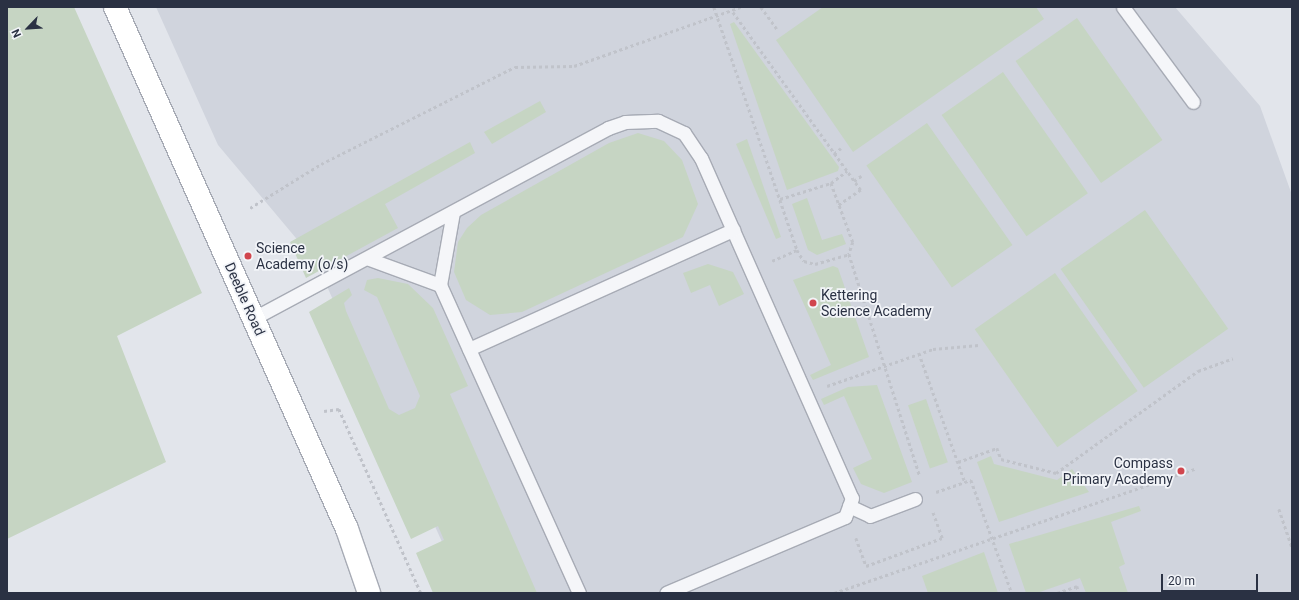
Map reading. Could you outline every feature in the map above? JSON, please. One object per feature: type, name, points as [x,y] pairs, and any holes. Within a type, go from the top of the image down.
[{"type":"street","name":"Deeble Road","points":[[115,7],[347,529],[369,593]]},
{"type":"lane","points":[[1123,7],[1193,102]]},
{"type":"lane","points":[[254,318],[369,259],[608,128],[625,122],[658,121],[684,133],[701,158],[852,498],[845,516],[666,593]]},
{"type":"lane","points":[[453,212],[440,285],[579,593]]},
{"type":"lane","points":[[469,349],[733,230]]},
{"type":"lane","points":[[369,259],[440,285]]},
{"type":"lane","points":[[849,506],[870,516],[921,497]]},
{"type":"path","points":[[714,7],[780,199],[804,261],[815,264],[849,254]]},
{"type":"path","points":[[250,208],[321,164],[515,67],[574,66],[717,18],[733,12],[741,7]]},
{"type":"path","points":[[761,7],[777,28]]},
{"type":"path","points":[[733,12],[860,190],[839,205]]},
{"type":"path","points":[[834,154],[841,148]]},
{"type":"path","points":[[780,199],[830,183],[847,171]]},
{"type":"path","points":[[854,181],[861,176]]},
{"type":"path","points":[[830,183],[853,242],[849,254],[879,338],[883,366],[921,497],[942,538],[866,566],[856,538],[849,541]]},
{"type":"path","points":[[806,395],[933,349],[978,345]]},
{"type":"path","points":[[919,354],[965,482]]},
{"type":"path","points":[[958,462],[997,448],[1001,458],[1056,473],[1198,371],[1233,358]]},
{"type":"path","points":[[320,411],[339,409],[421,593]]},
{"type":"path","points":[[834,593],[1196,468]]},
{"type":"path","points":[[921,497],[971,480],[1012,593]]},
{"type":"path","points":[[1279,509],[1292,548]]},
{"type":"path","points":[[1056,593],[1077,586],[1079,593]]},
{"type":"shaded area","name":"Kettering Science Academy","points":[[156,7],[1175,7],[1260,106],[1292,195],[1292,593],[465,593],[316,262],[218,145]]},
{"type":"green space","points":[[7,7],[74,7],[202,293],[117,336],[166,462],[7,539]]},
{"type":"green space","points":[[823,7],[1036,7],[1044,19],[853,152],[776,40]]},
{"type":"green space","points":[[1077,18],[1162,140],[1101,183],[1016,61]]},
{"type":"green space","points":[[734,22],[839,167],[838,171],[787,190],[730,24]]},
{"type":"green space","points":[[1003,72],[1088,193],[1026,236],[942,115]]},
{"type":"green space","points":[[540,101],[546,112],[492,144],[484,132]]},
{"type":"green space","points":[[927,123],[1012,245],[952,287],[866,165]]},
{"type":"green space","points":[[638,133],[664,141],[682,160],[698,204],[683,237],[522,312],[490,315],[466,300],[454,272],[458,242],[467,228],[481,215],[609,143]]},
{"type":"green space","points":[[747,139],[781,237],[776,239],[736,144]]},
{"type":"green space","points":[[470,142],[475,153],[385,204],[398,228],[306,278],[290,242]]},
{"type":"green space","points":[[807,198],[822,240],[842,234],[846,244],[817,255],[808,250],[792,204]]},
{"type":"green space","points":[[1145,210],[1228,329],[1144,388],[1061,269]]},
{"type":"green space","points":[[708,264],[733,272],[744,294],[719,306],[710,285],[691,293],[683,273]]},
{"type":"green space","points":[[833,266],[838,268],[869,357],[813,380],[810,375],[831,365],[793,280]]},
{"type":"green space","points":[[1055,273],[1138,391],[1057,447],[975,329]]},
{"type":"green space","points":[[378,278],[408,284],[433,308],[468,386],[450,394],[537,593],[433,593],[416,553],[444,540],[438,526],[411,539],[309,312],[349,288],[352,295],[344,303],[346,311],[389,409],[399,415],[415,408],[420,396],[377,297],[364,290],[367,280]]},
{"type":"green space","points":[[877,385],[912,482],[884,493],[861,484],[853,468],[872,459],[844,396],[824,405],[821,399],[848,387]]},
{"type":"green space","points":[[926,399],[948,462],[930,469],[908,405]]},
{"type":"green space","points":[[991,456],[994,464],[1057,480],[1072,469],[1089,492],[999,522],[977,462]]},
{"type":"green space","points":[[1139,506],[1141,511],[1111,522],[1125,564],[1119,567],[1128,593],[1086,593],[1080,578],[1037,593],[1026,593],[1009,544]]},
{"type":"green space","points":[[984,552],[998,593],[928,593],[922,576]]},
{"type":"place","name":"Science Academy (o/s)","points":[[248,256]]},
{"type":"place","name":"Kettering Science Academy","points":[[813,303]]},
{"type":"place","name":"Compass Primary Academy","points":[[1181,471]]}]
